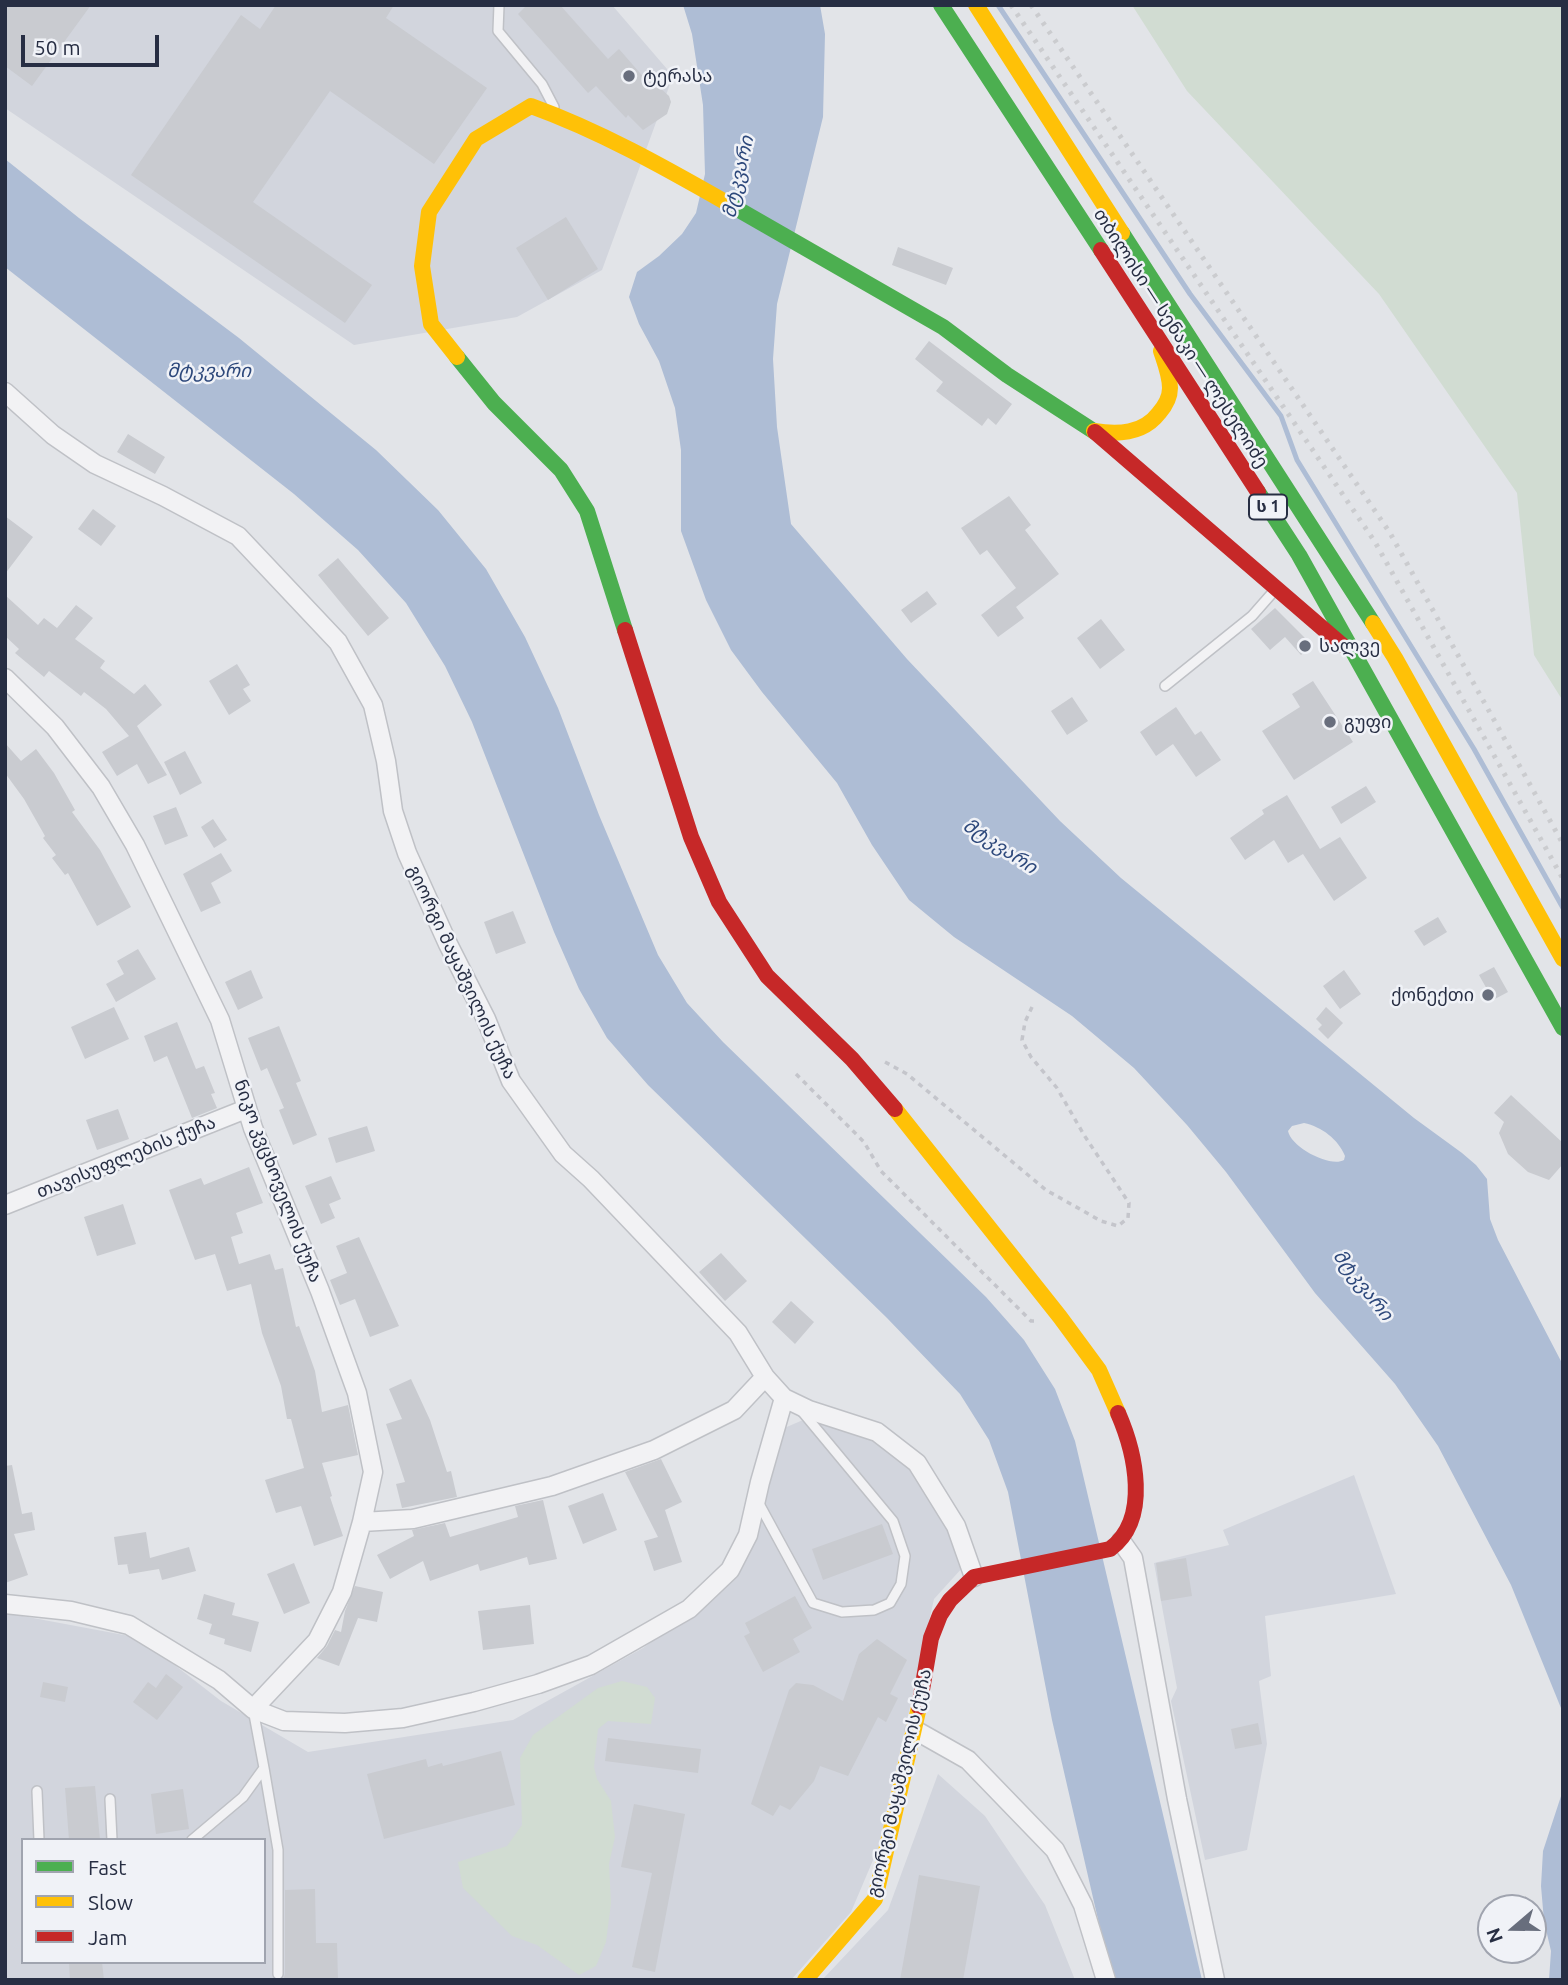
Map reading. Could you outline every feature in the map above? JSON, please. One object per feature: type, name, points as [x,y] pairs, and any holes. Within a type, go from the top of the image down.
[{"type":"main road","name":"თბილისი — სენაკი — ლესელიძე","points":[[941,5],[1298,555],[1563,1028]]},
{"type":"main road","name":"თბილისი — სენაკი — ლესელიძე","points":[[976,5],[1395,658],[1563,958]]},
{"type":"main road","points":[[974,1577],[1115,1545],[1135,1507],[1136,1478],[1123,1425],[1099,1370],[1060,1317],[916,1134],[852,1059],[767,976],[719,902],[691,837],[587,511],[561,470],[494,403],[430,324],[422,266],[429,212],[476,139],[531,106],[653,161],[943,327],[1007,375],[1094,431],[1324,627],[1360,663]]},
{"type":"main road","points":[[1094,431],[1117,435],[1134,431],[1148,425],[1160,412],[1170,393],[1169,379],[1157,337]]},
{"type":"main road","name":"გიორგი მაყაშვილის ქუჩა","points":[[805,1980],[876,1899],[915,1730],[931,1637],[950,1600],[974,1577]]},
{"type":"street","name":"გიორგი მაყაშვილის ქუჩა","points":[[5,392],[53,435],[95,464],[238,536],[338,642],[373,705],[386,761],[393,811],[407,853],[486,1019],[511,1081],[563,1154],[591,1179],[738,1333],[765,1377],[790,1401],[877,1432],[917,1463],[956,1525],[974,1577]]},
{"type":"street","name":"ნიკო კვცხოველის ქუჩა","points":[[8,684],[55,727],[101,787],[135,845],[220,1020],[246,1109],[320,1291],[357,1393],[373,1472],[342,1592],[317,1641],[253,1709]]},
{"type":"street","name":"თავისუფლების ქუჩა","points":[[5,1205],[246,1109]]},
{"type":"street","points":[[362,1522],[413,1519],[552,1486],[641,1455],[734,1409],[765,1377]]},
{"type":"street","points":[[5,1604],[71,1611],[129,1625],[219,1680],[253,1709],[284,1721],[345,1723],[403,1718],[474,1702],[538,1684],[591,1665],[688,1609],[730,1570],[748,1535],[757,1499],[790,1401]]},
{"type":"street","points":[[1115,1545],[1133,1558],[1177,1799],[1215,1980]]},
{"type":"street","points":[[915,1730],[968,1760],[1055,1850],[1083,1905],[1105,1980]]},
{"type":"lane","points":[[499,5],[498,30],[542,84],[558,116]]},
{"type":"lane","points":[[1165,685],[1252,616],[1277,587]]},
{"type":"lane","points":[[757,1499],[813,1604],[842,1612],[874,1610],[890,1604],[901,1584],[905,1556],[893,1521],[790,1401]]},
{"type":"lane","points":[[253,1709],[278,1850],[278,1973]]},
{"type":"lane","points":[[194,1838],[243,1797],[264,1768]]},
{"type":"lane","points":[[37,1791],[39,1838]]},
{"type":"lane","points":[[110,1799],[112,1838]]},
{"type":"path","points":[[852,1059],[878,1059],[907,1074],[1046,1191],[1101,1221],[1118,1226],[1128,1218],[1129,1203],[1057,1088],[1031,1058],[1022,1040],[1032,1005]]},
{"type":"path","points":[[796,1074],[864,1142],[881,1171],[1031,1321],[1060,1317]]},
{"type":"shaded area","points":[[5,5],[612,5],[673,76],[602,270],[517,317],[354,345],[5,108]]},
{"type":"shaded area","points":[[1132,5],[1563,5],[1563,701],[1534,655],[1517,493],[1379,294],[1187,91]]},
{"type":"shaded area","points":[[810,1417],[871,1434],[913,1463],[950,1524],[963,1567],[934,1599],[879,1846],[851,1912],[791,1980],[5,1980],[5,1615],[140,1638],[221,1701],[308,1752],[513,1720],[643,1648],[730,1583],[750,1549],[782,1429]]},
{"type":"shaded area","points":[[1354,1475],[1396,1594],[1265,1616],[1271,1676],[1259,1681],[1267,1744],[1247,1850],[1205,1860],[1171,1701],[1177,1688],[1154,1563],[1229,1545],[1223,1530]]},
{"type":"shaded area","points":[[622,1681],[647,1687],[655,1698],[651,1724],[608,1721],[598,1729],[594,1767],[597,1779],[611,1801],[615,1837],[609,1864],[611,1903],[606,1942],[596,1966],[579,1975],[537,1945],[512,1936],[463,1888],[458,1862],[507,1846],[522,1825],[520,1758],[533,1735],[598,1688]]},
{"type":"shaded area","points":[[938,1774],[985,1816],[1045,1905],[1075,1980],[822,1980],[888,1910]]},
{"type":"water","points":[[683,5],[820,5],[825,34],[823,117],[777,304],[773,359],[777,427],[791,524],[907,659],[1060,821],[1121,878],[1414,1118],[1462,1153],[1487,1179],[1490,1219],[1498,1240],[1563,1365],[1563,1713],[1511,1585],[1438,1446],[1395,1384],[1315,1293],[1226,1172],[1134,1068],[1072,1016],[954,937],[909,900],[872,845],[837,783],[731,650],[706,600],[681,531],[681,450],[675,408],[659,361],[639,324],[629,297],[637,272],[682,234],[696,213],[705,174],[703,105],[692,34]],"holes":[[[1304,1123],[1334,1139],[1345,1156],[1344,1160],[1338,1162],[1321,1159],[1303,1149],[1288,1131],[1292,1126]]]},
{"type":"water","name":"მტკვარი","points":[[5,159],[239,338],[376,450],[438,510],[486,569],[525,637],[558,708],[599,815],[658,955],[687,1003],[723,1042],[986,1297],[1024,1340],[1055,1389],[1075,1441],[1202,1980],[1112,1980],[1052,1720],[1008,1492],[989,1440],[960,1394],[887,1318],[648,1085],[607,1038],[579,989],[554,932],[472,722],[445,666],[406,603],[358,550],[294,494],[5,267]]},
{"type":"water","points":[[1563,1790],[1563,1980],[1549,1980],[1551,1951],[1547,1934],[1547,1894],[1542,1894],[1541,1886],[1543,1851]]},
{"type":"building","points":[[5,5],[91,5],[32,86],[5,66]]},
{"type":"building","points":[[276,5],[394,5],[386,18],[487,88],[434,164],[330,91],[253,202],[372,285],[345,323],[131,175],[241,15],[260,29]]},
{"type":"building","points":[[527,5],[560,5],[608,59],[619,49],[653,88],[660,88],[669,96],[671,102],[667,114],[643,130],[628,115],[626,118],[596,86],[588,93],[518,14]]},
{"type":"building","points":[[566,217],[598,269],[548,300],[516,248]]},
{"type":"building","points":[[898,247],[953,268],[946,285],[892,265]]},
{"type":"building","points":[[929,341],[1012,404],[996,425],[988,418],[982,426],[936,391],[943,382],[915,359]]},
{"type":"building","points":[[128,434],[165,457],[155,474],[117,452]]},
{"type":"building","points":[[1009,496],[1031,525],[1025,530],[1059,574],[1016,607],[1024,618],[998,637],[981,615],[1016,588],[987,550],[980,555],[961,528]]},
{"type":"building","points":[[93,509],[116,526],[101,546],[78,529]]},
{"type":"building","points":[[5,516],[33,537],[5,574]]},
{"type":"building","points":[[338,558],[389,618],[368,636],[318,575]]},
{"type":"building","points":[[927,591],[937,604],[911,623],[901,610]]},
{"type":"building","points":[[5,595],[38,625],[44,618],[57,628],[76,605],[93,618],[75,639],[105,661],[100,668],[134,694],[145,684],[162,705],[137,726],[167,775],[148,784],[137,764],[117,776],[102,752],[129,736],[106,709],[84,692],[81,696],[49,671],[44,677],[15,653],[19,649],[5,636]]},
{"type":"building","points":[[1275,608],[1312,645],[1301,655],[1285,637],[1270,650],[1251,629]]},
{"type":"building","points":[[1101,619],[1125,650],[1100,669],[1077,638]]},
{"type":"building","points":[[237,664],[250,685],[243,689],[251,701],[229,715],[209,681]]},
{"type":"building","points":[[1313,681],[1353,742],[1294,780],[1262,731],[1300,707],[1292,694]]},
{"type":"building","points":[[1072,697],[1088,721],[1067,735],[1051,711]]},
{"type":"building","points":[[1176,707],[1195,735],[1201,731],[1221,760],[1196,777],[1173,744],[1156,756],[1140,732]]},
{"type":"building","points":[[5,743],[21,761],[36,749],[54,773],[75,810],[72,812],[100,850],[131,907],[97,926],[68,873],[65,875],[52,858],[56,855],[43,838],[45,836],[24,799],[5,773]]},
{"type":"building","points":[[185,751],[202,783],[180,795],[164,762]]},
{"type":"building","points":[[1366,786],[1376,802],[1341,824],[1331,807]]},
{"type":"building","points":[[1287,795],[1320,849],[1340,837],[1367,878],[1334,901],[1303,854],[1288,863],[1274,840],[1245,860],[1230,838],[1264,814],[1262,810]]},
{"type":"building","points":[[176,807],[188,836],[165,845],[153,816]]},
{"type":"building","points":[[213,819],[227,840],[214,848],[201,827]]},
{"type":"building","points":[[221,853],[232,871],[211,883],[221,903],[201,912],[183,874]]},
{"type":"building","points":[[513,911],[526,943],[496,954],[484,922]]},
{"type":"building","points":[[1438,917],[1447,932],[1424,946],[1414,931]]},
{"type":"building","points":[[138,949],[156,979],[116,1002],[106,984],[124,974],[117,961]]},
{"type":"building","points":[[1494,967],[1508,992],[1493,1000],[1479,975]]},
{"type":"building","points":[[251,970],[263,998],[238,1010],[225,982]]},
{"type":"building","points":[[1344,970],[1361,994],[1340,1009],[1323,986]]},
{"type":"building","points":[[114,1007],[129,1039],[85,1059],[71,1027]]},
{"type":"building","points":[[1326,1007],[1343,1023],[1328,1039],[1318,1029],[1322,1025],[1316,1019]]},
{"type":"building","points":[[177,1022],[196,1069],[204,1066],[215,1093],[211,1094],[217,1108],[192,1118],[167,1056],[154,1062],[144,1036]]},
{"type":"building","points":[[279,1026],[301,1081],[296,1083],[317,1135],[293,1145],[279,1110],[284,1108],[267,1068],[261,1071],[248,1038]]},
{"type":"building","points":[[1511,1095],[1563,1143],[1563,1164],[1549,1180],[1528,1172],[1508,1154],[1499,1133],[1504,1122],[1494,1113]]},
{"type":"building","points":[[118,1109],[129,1139],[97,1150],[86,1120]]},
{"type":"building","points":[[367,1126],[375,1151],[336,1163],[328,1138]]},
{"type":"building","points":[[249,1167],[263,1203],[236,1213],[243,1233],[231,1237],[239,1264],[270,1254],[275,1270],[283,1268],[296,1327],[299,1326],[315,1371],[322,1412],[348,1405],[358,1455],[322,1463],[343,1536],[314,1546],[301,1506],[276,1513],[265,1480],[304,1468],[291,1419],[287,1419],[281,1386],[262,1333],[251,1284],[227,1291],[215,1254],[195,1260],[169,1190],[201,1178],[204,1185]]},
{"type":"building","points":[[331,1176],[341,1199],[329,1204],[335,1218],[321,1224],[305,1186]]},
{"type":"building","points":[[123,1204],[136,1244],[97,1256],[84,1217]]},
{"type":"building","points":[[359,1237],[399,1326],[370,1337],[355,1299],[340,1305],[330,1280],[347,1273],[336,1246]]},
{"type":"building","points":[[721,1253],[747,1281],[725,1301],[699,1272]]},
{"type":"building","points":[[791,1301],[814,1322],[795,1344],[772,1322]]},
{"type":"building","points":[[411,1379],[430,1420],[447,1472],[451,1471],[457,1497],[402,1508],[396,1484],[405,1482],[386,1424],[402,1419],[389,1389]]},
{"type":"building","points":[[661,1459],[682,1502],[665,1510],[682,1562],[654,1571],[644,1541],[658,1537],[625,1472]]},
{"type":"building","points":[[12,1465],[22,1514],[32,1512],[35,1530],[14,1534],[28,1575],[5,1583],[5,1466]]},
{"type":"building","points":[[603,1493],[617,1530],[583,1544],[568,1506]]},
{"type":"building","points":[[543,1500],[557,1559],[529,1565],[527,1557],[480,1571],[478,1564],[430,1581],[423,1561],[390,1579],[377,1555],[414,1536],[412,1530],[445,1523],[450,1537],[518,1517],[515,1506]]},
{"type":"building","points":[[882,1524],[893,1554],[823,1580],[812,1549]]},
{"type":"building","points":[[146,1532],[150,1558],[189,1547],[196,1571],[162,1580],[159,1569],[129,1574],[127,1564],[118,1565],[114,1537]]},
{"type":"building","points":[[1186,1558],[1192,1596],[1161,1601],[1156,1563]]},
{"type":"building","points":[[294,1563],[310,1603],[284,1614],[267,1574]]},
{"type":"building","points":[[355,1586],[383,1592],[377,1622],[358,1618],[339,1666],[317,1658],[335,1630],[341,1632],[345,1611]]},
{"type":"building","points":[[204,1594],[235,1603],[232,1615],[259,1622],[251,1652],[224,1644],[225,1639],[209,1634],[212,1624],[197,1619]]},
{"type":"building","points":[[795,1596],[812,1628],[793,1639],[800,1652],[763,1672],[744,1636],[750,1633],[745,1623]]},
{"type":"building","points":[[530,1605],[534,1644],[483,1650],[478,1611]]},
{"type":"building","points":[[877,1639],[907,1660],[890,1694],[898,1698],[886,1722],[878,1717],[848,1776],[820,1766],[814,1781],[790,1810],[780,1805],[773,1816],[751,1804],[789,1690],[796,1683],[813,1685],[843,1701],[859,1654]]},
{"type":"building","points":[[166,1674],[183,1687],[157,1720],[133,1702],[148,1682],[156,1688]]},
{"type":"building","points":[[43,1682],[68,1687],[65,1702],[40,1697]]},
{"type":"building","points":[[1258,1723],[1262,1744],[1235,1749],[1231,1729]]},
{"type":"building","points":[[608,1738],[701,1749],[698,1773],[605,1761]]},
{"type":"building","points":[[501,1751],[515,1805],[384,1839],[367,1774],[426,1759],[428,1767],[442,1763],[443,1766]]},
{"type":"building","points":[[95,1786],[100,1838],[69,1838],[65,1788]]},
{"type":"building","points":[[183,1789],[189,1829],[156,1834],[151,1794]]},
{"type":"building","points":[[634,1804],[685,1814],[655,1972],[632,1967],[652,1873],[621,1867]]},
{"type":"building","points":[[919,1875],[980,1886],[963,1980],[900,1980]]},
{"type":"building","points":[[315,1889],[316,1943],[337,1943],[338,1980],[283,1980],[285,1890]]},
{"type":"building","points":[[69,1964],[102,1964],[104,1980],[70,1980]]},
{"type":"waterway","points":[[998,5],[1190,294],[1281,416],[1297,460],[1474,749],[1563,908]]},
{"type":"railway","points":[[1011,5],[1375,542],[1563,879]]},
{"type":"railway","points":[[1031,5],[1390,533],[1563,844]]},
{"type":"traffic: fast","points":[[941,5],[1101,250]]},
{"type":"traffic: fast","points":[[727,203],[943,327],[1007,375],[1095,432]]},
{"type":"traffic: fast","points":[[1122,233],[1373,623]]},
{"type":"traffic: fast","points":[[457,357],[494,403],[561,470],[587,511],[625,630]]},
{"type":"traffic: fast","points":[[1258,492],[1299,555],[1563,1028]]},
{"type":"traffic: slow","points":[[976,5],[1122,233]]},
{"type":"traffic: slow","points":[[457,357],[431,324],[422,266],[429,212],[476,139],[531,106],[607,138],[727,203]]},
{"type":"traffic: slow","points":[[1094,431],[1112,433],[1138,429],[1159,413],[1167,402],[1170,388],[1161,351]]},
{"type":"traffic: slow","points":[[1373,623],[1563,959]]},
{"type":"traffic: slow","points":[[895,1109],[1099,1370],[1118,1413]]},
{"type":"traffic: slow","points":[[805,1980],[875,1899],[919,1707]]},
{"type":"traffic: jam","points":[[1101,250],[1258,492]]},
{"type":"traffic: jam","points":[[1095,432],[1342,645]]},
{"type":"traffic: jam","points":[[625,630],[691,837],[719,902],[767,976],[852,1059],[895,1109]]},
{"type":"traffic: jam","points":[[919,1707],[931,1638],[940,1615],[950,1600],[974,1577],[1110,1549],[1123,1536],[1131,1521],[1136,1484],[1130,1446],[1118,1413]]},
{"type":"place","name":"ტერასა","points":[[629,76]]},
{"type":"place","name":"სალვე","points":[[1305,646]]},
{"type":"place","name":"გუფი","points":[[1330,722]]},
{"type":"place","name":"ქონექთი","points":[[1488,995]]}]
